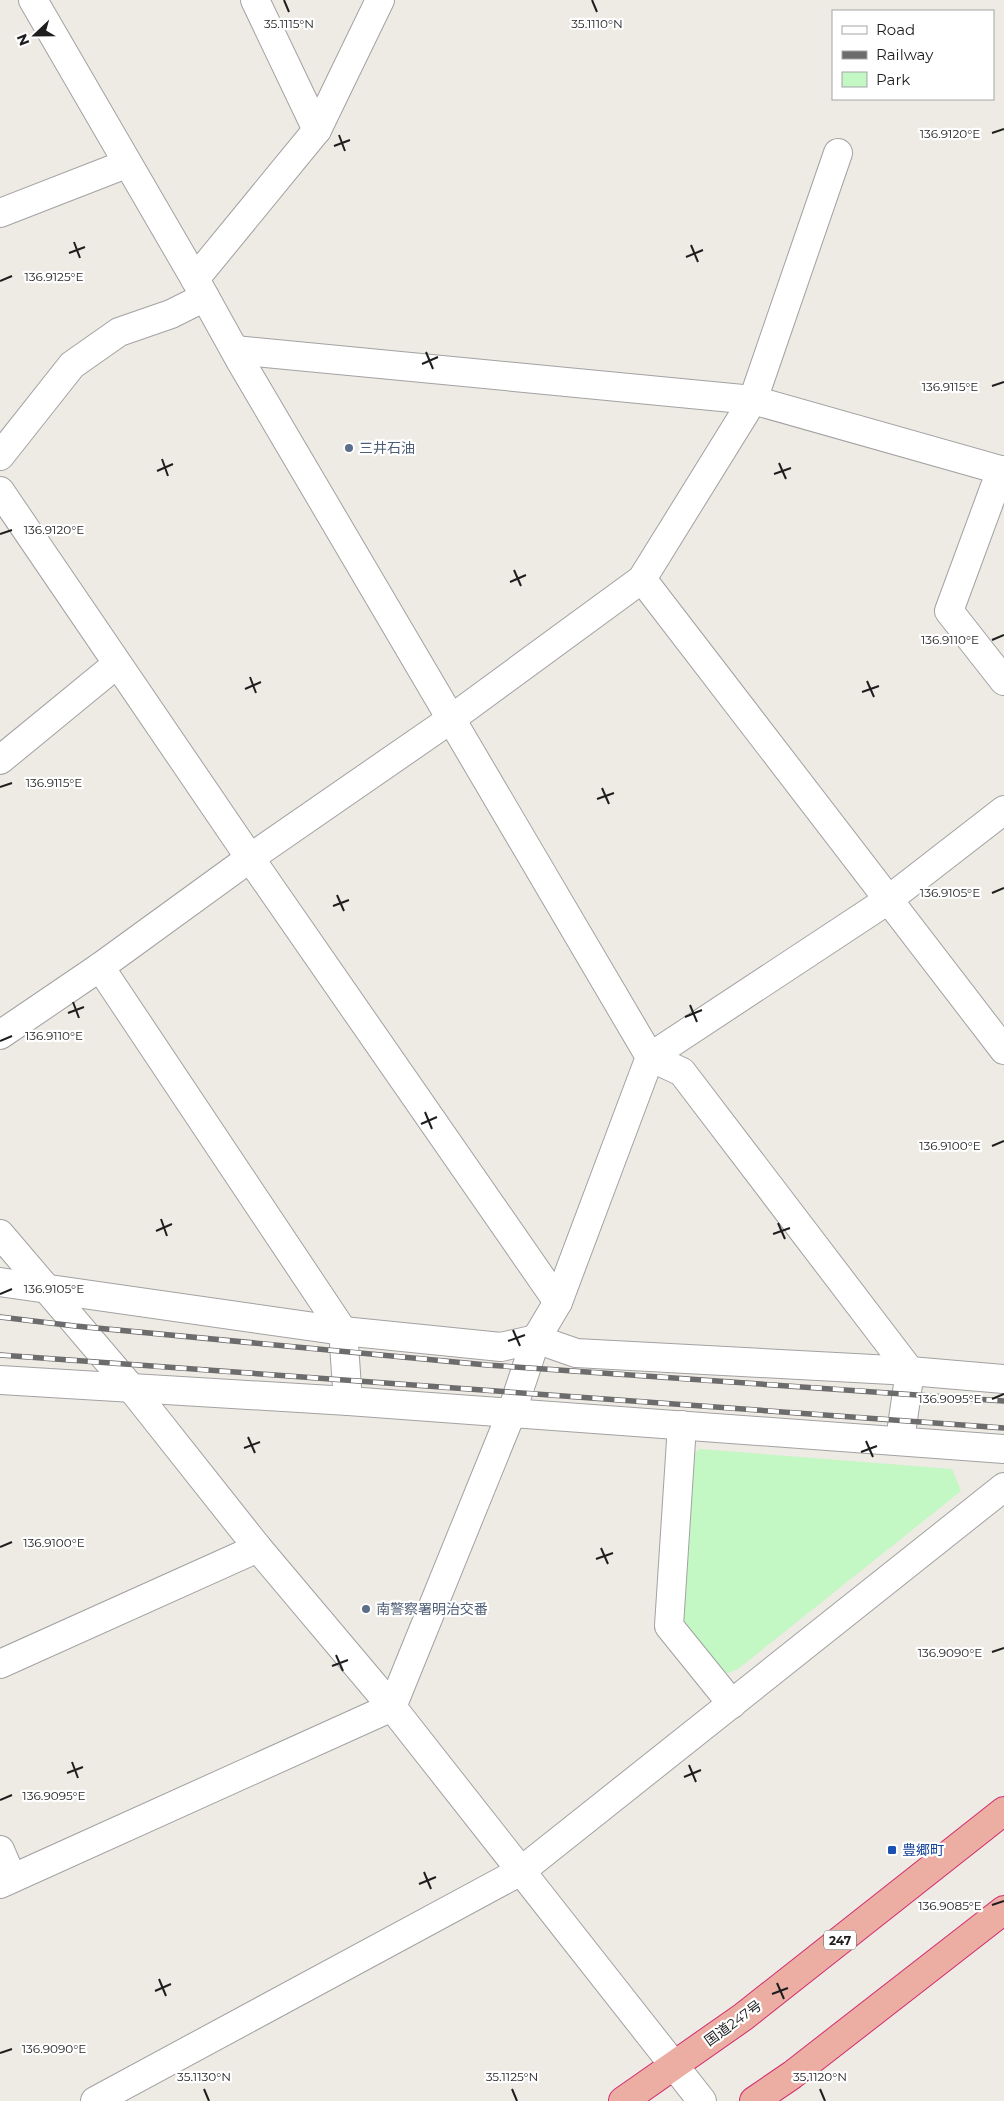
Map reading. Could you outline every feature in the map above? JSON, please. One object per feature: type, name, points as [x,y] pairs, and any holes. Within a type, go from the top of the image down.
[{"type":"highway","name":"国道247号","points":[[623,2101],[743,2017],[1004,1811]]},
{"type":"highway","points":[[754,2101],[792,2075],[1004,1910]]},
{"type":"street","points":[[33,0],[234,350],[650,1057],[682,1072],[910,1371],[900,1440]]},
{"type":"street","points":[[255,0],[317,130]]},
{"type":"street","points":[[0,456],[72,366],[119,332],[171,314],[200,288],[317,130],[380,0]]},
{"type":"street","points":[[0,1036],[100,967],[250,858],[452,719],[642,578],[753,400],[838,153]]},
{"type":"street","points":[[0,213],[126,164]]},
{"type":"street","points":[[234,350],[753,400],[1003,470],[949,611],[1004,681]]},
{"type":"street","points":[[0,491],[250,858],[558,1302]]},
{"type":"street","points":[[642,578],[1004,1050]]},
{"type":"street","points":[[0,760],[117,664]]},
{"type":"street","points":[[0,1850],[6,1881],[392,1707],[511,1414],[536,1339],[558,1302],[650,1057],[888,900],[1004,810]]},
{"type":"street","points":[[100,967],[343,1331],[348,1401]]},
{"type":"street","points":[[0,1234],[132,1389],[258,1548],[392,1707],[702,2101]]},
{"type":"street","points":[[0,1282],[343,1331],[501,1346],[536,1339],[576,1353],[910,1371],[1004,1379]]},
{"type":"street","points":[[0,1380],[348,1401],[1004,1449]]},
{"type":"street","points":[[682,1425],[669,1626],[732,1704]]},
{"type":"street","points":[[94,2101],[521,1871],[1004,1487]]},
{"type":"street","points":[[0,1664],[258,1548]]},
{"type":"green space","points":[[700,1449],[952,1469],[961,1491],[738,1669],[728,1673],[714,1670],[682,1625],[689,1458]]},
{"type":"railway","points":[[0,1317],[75,1326],[487,1365],[1004,1401]]},
{"type":"railway","points":[[0,1355],[1004,1428]]},
{"type":"place","name":"三井石油","points":[[349,448]]},
{"type":"place","name":"南警察署明治交番","points":[[366,1609]]},
{"type":"place","name":"豊郷町","points":[[892,1850]]}]
